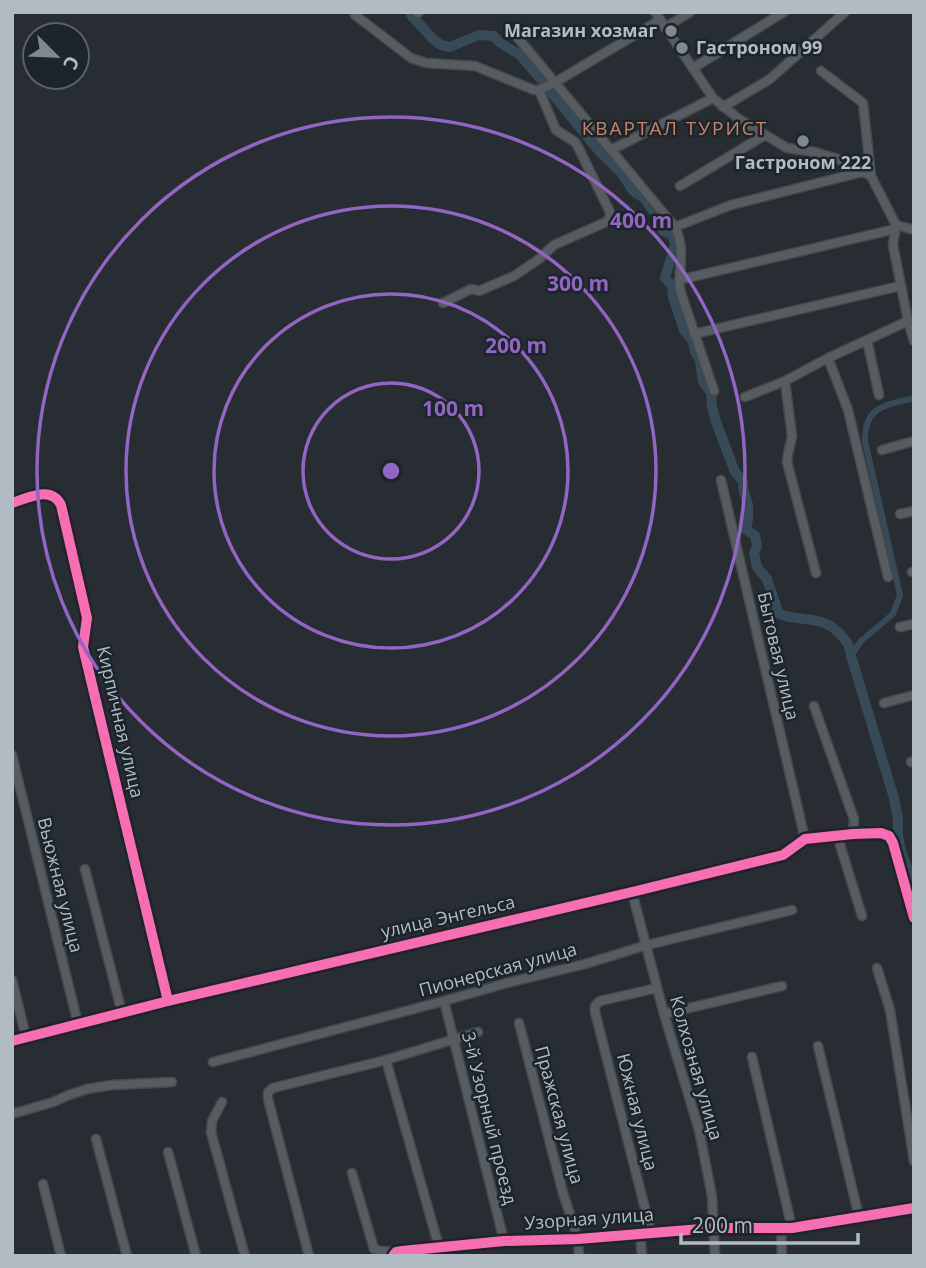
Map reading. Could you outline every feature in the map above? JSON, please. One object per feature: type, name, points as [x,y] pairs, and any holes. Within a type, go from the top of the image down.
[{"type":"street","points":[[355,15],[411,58],[426,63],[475,66],[528,89],[539,90],[660,20],[690,12]]},
{"type":"street","points":[[693,68],[784,12]]},
{"type":"street","points":[[723,107],[770,79],[845,12]]},
{"type":"street","points":[[660,20],[713,98],[738,119],[788,148],[838,159],[866,174]]},
{"type":"street","points":[[518,38],[675,227],[682,249],[680,290],[714,391]]},
{"type":"street","points":[[821,71],[863,103],[866,174],[895,227],[893,245],[914,341]]},
{"type":"street","points":[[443,303],[471,289],[479,291],[513,276],[539,259],[554,245],[610,219],[609,210],[578,147],[575,142],[556,130],[539,90]]},
{"type":"street","points":[[611,150],[713,98]]},
{"type":"street","points":[[680,186],[765,135]]},
{"type":"street","points":[[675,227],[731,205],[866,174]]},
{"type":"street","points":[[679,281],[895,227],[914,230]]},
{"type":"street","points":[[694,334],[900,286]]},
{"type":"street","points":[[745,397],[785,381],[908,321]]},
{"type":"street","points":[[867,340],[879,395]]},
{"type":"street","points":[[828,358],[848,410],[888,577]]},
{"type":"street","points":[[785,381],[792,436],[787,462],[816,573]]},
{"type":"street","points":[[882,450],[914,441]]},
{"type":"street","name":"Бытовая улица","points":[[721,480],[805,839]]},
{"type":"street","name":"Кирпичная улица","points":[[12,503],[44,494],[58,499],[61,506],[87,618],[83,647],[168,1001]]},
{"type":"street","points":[[900,514],[914,511]]},
{"type":"street","points":[[900,627],[914,624]]},
{"type":"street","points":[[884,703],[914,695]]},
{"type":"street","points":[[814,706],[854,819],[853,834]]},
{"type":"street","name":"Вьюжная улица","points":[[12,755],[78,1024]]},
{"type":"street","name":"улица Энгельса","points":[[12,1041],[168,1001],[783,855],[805,839],[881,833],[889,836],[914,918]]},
{"type":"street","points":[[837,835],[862,916]]},
{"type":"street","points":[[85,869],[122,1013]]},
{"type":"street","name":"Колхозная улица","points":[[632,892],[664,1014],[699,1130],[712,1196],[715,1256]]},
{"type":"street","name":"Пионерская улица","points":[[213,1062],[585,964],[646,945],[792,909]]},
{"type":"street","points":[[877,968],[890,1010],[914,1161]]},
{"type":"street","points":[[12,980],[26,1037]]},
{"type":"street","points":[[664,1014],[782,986]]},
{"type":"street","name":"Южная улица","points":[[652,1232],[595,1006],[600,1001],[657,988]]},
{"type":"street","name":"3-й Узорный проезд","points":[[444,1002],[504,1241]]},
{"type":"street","name":"Пражская улица","points":[[519,1023],[553,1157],[578,1239],[579,1256]]},
{"type":"street","points":[[309,1256],[268,1092],[273,1088],[386,1060],[478,1032]]},
{"type":"street","points":[[818,1046],[859,1217]]},
{"type":"street","points":[[752,1057],[792,1228]]},
{"type":"street","points":[[386,1060],[439,1247]]},
{"type":"street","points":[[12,1114],[87,1089],[172,1082]]},
{"type":"street","points":[[222,1102],[212,1121],[211,1132],[245,1256]]},
{"type":"street","points":[[96,1139],[127,1256]]},
{"type":"street","points":[[168,1152],[196,1256]]},
{"type":"street","points":[[352,1173],[374,1250],[395,1254]]},
{"type":"street","points":[[43,1184],[61,1256]]},
{"type":"street","name":"Узорная улица","points":[[395,1254],[504,1241],[578,1239],[713,1228],[792,1228],[914,1208]]},
{"type":"street","points":[[781,1228],[782,1256]]},
{"type":"street","points":[[640,1233],[642,1256]]},
{"type":"waterway","points":[[412,12],[411,15],[441,45],[450,47],[479,35],[494,36],[520,55],[543,82]]},
{"type":"waterway","points":[[550,91],[600,152],[623,175],[633,191],[644,198],[653,211],[661,215],[663,231],[672,235],[675,244],[665,278],[672,286],[684,330],[693,341],[700,360],[703,382],[711,393],[716,422],[735,472],[743,481],[748,508],[746,530],[755,535],[757,546],[754,553],[757,567],[767,579],[779,614],[824,623],[838,632],[848,645],[894,798],[900,847],[914,888]]},
{"type":"waterway","points":[[851,656],[861,641],[893,614],[900,595],[865,441],[868,420],[886,405],[914,398]]},
{"type":"cycle path","points":[[12,503],[45,494],[57,499],[61,505],[87,618],[83,647],[168,1001]]},
{"type":"cycle path","points":[[12,1041],[168,1001],[783,855],[805,839],[853,834],[881,833],[889,836],[914,918]]},
{"type":"cycle path","points":[[393,1256],[402,1251],[504,1241],[578,1239],[713,1228],[792,1228],[914,1208]]},
{"type":"place","name":"Магазин хозмаг","points":[[671,31]]},
{"type":"place","name":"Гастроном 99","points":[[682,48]]},
{"type":"place","name":"Гастроном 222","points":[[803,141]]},
{"type":"district","name":"КВАРТАЛ ТУРИСТ","points":[[675,128]]}]
